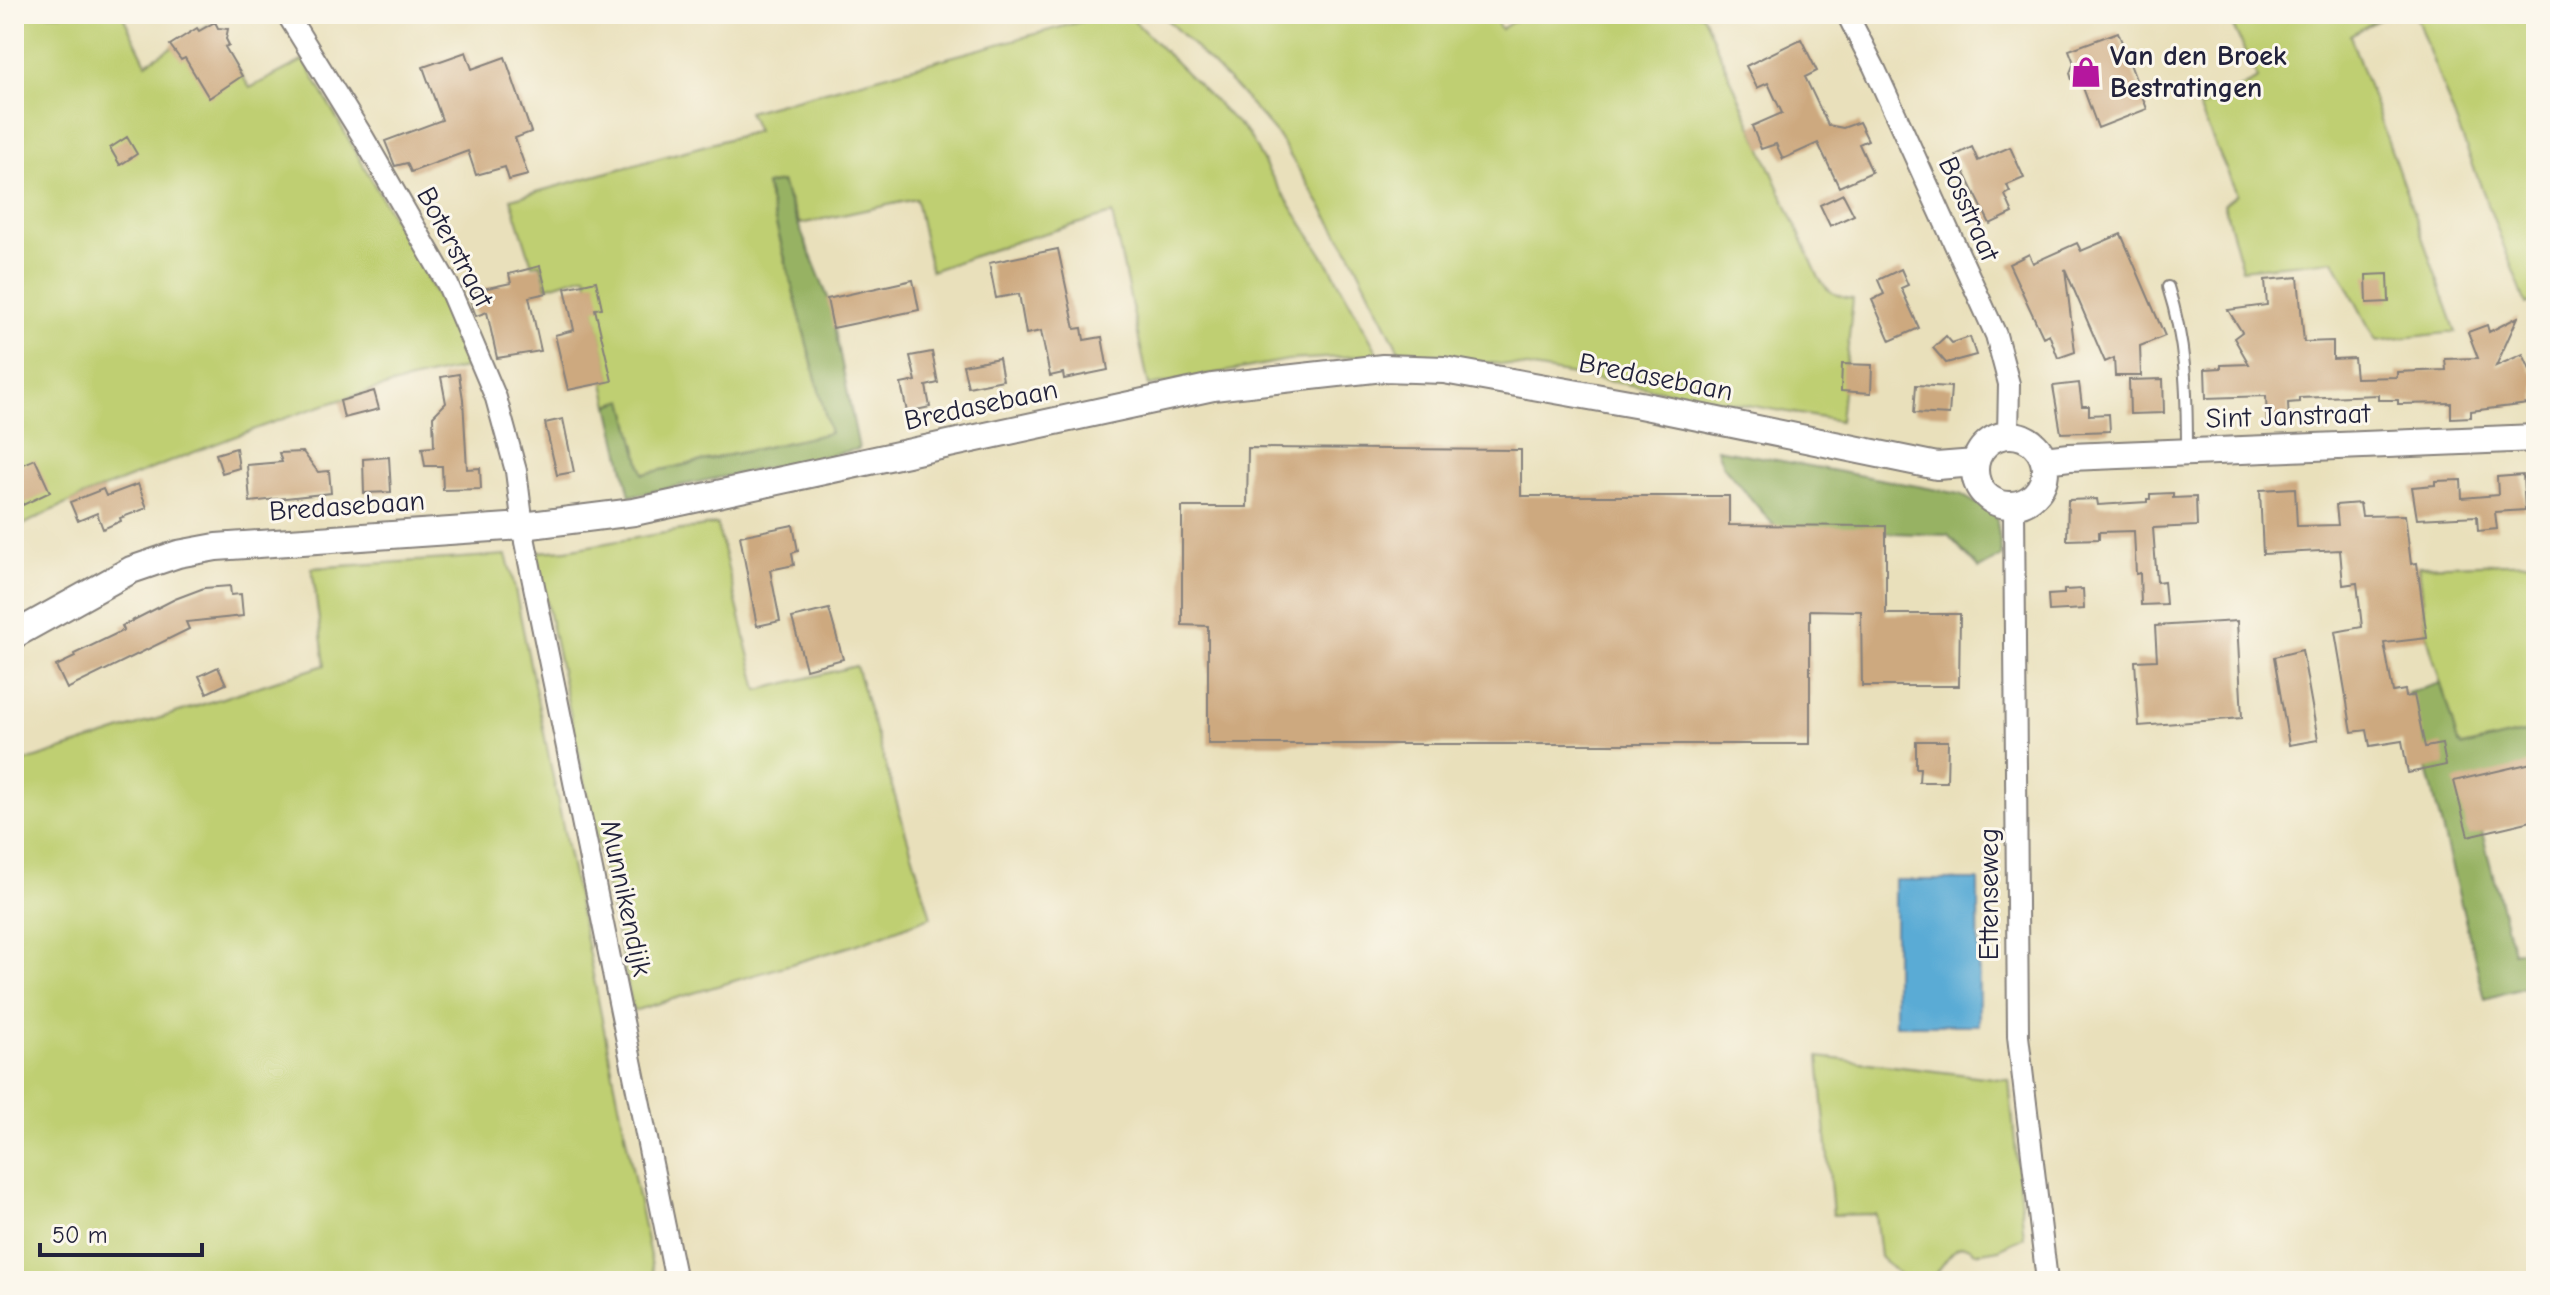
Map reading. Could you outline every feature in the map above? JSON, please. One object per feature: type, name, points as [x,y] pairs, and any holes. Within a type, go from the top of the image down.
[{"type":"street","name":"Boterstraat","points":[[287,14],[363,137],[448,285],[496,398],[516,471],[523,526]]},
{"type":"street","name":"Bosstraat","points":[[1847,14],[1996,335],[2009,384],[2008,435]]},
{"type":"street","name":"Bredasebaan","points":[[14,635],[131,570],[178,554],[216,547],[523,526],[634,512],[1213,387],[1383,368],[1444,370],[1654,408],[1937,466],[1975,463]]},
{"type":"street","points":[[2008,435],[2023,438],[2036,447],[2044,460],[2045,475],[2040,488],[2030,499],[2014,505],[1999,503],[1986,496],[1978,484],[1975,463],[1982,449],[1993,439],[2008,435]]},
{"type":"street","name":"Sint Janstraat","points":[[2044,460],[2536,438]]},
{"type":"street","name":"Ettenseweg","points":[[2014,505],[2018,1036],[2047,1281]]},
{"type":"street","name":"Munnikendijk","points":[[523,526],[676,1281]]},
{"type":"lane","points":[[2168,287],[2184,350],[2187,452]]},
{"type":"green space","points":[[14,14],[122,14],[146,63],[209,24],[250,88],[304,60],[455,328],[470,367],[358,394],[285,418],[94,492],[14,530]]},
{"type":"green space","points":[[1109,14],[1127,14],[1249,135],[1331,268],[1379,355],[1288,360],[1149,386],[1112,214],[1018,241],[931,271],[916,199],[800,224],[781,182],[766,186],[830,433],[643,474],[624,401],[609,405],[604,383],[611,380],[586,275],[547,287],[541,264],[532,265],[511,199],[757,131],[748,112]]},
{"type":"green space","points":[[1161,14],[1492,14],[1501,29],[1525,14],[1702,14],[1819,278],[1833,293],[1853,299],[1840,421],[1527,367],[1400,353],[1352,256],[1276,133],[1239,91]]},
{"type":"green space","points":[[2227,14],[2389,14],[2350,35],[2456,332],[2376,341],[2334,260],[2242,269],[2224,204],[2237,194],[2199,108],[2258,79]]},
{"type":"green space","points":[[2415,14],[2536,14],[2536,300],[2526,304]]},
{"type":"green space","points":[[781,182],[829,300],[859,449],[630,496],[609,405],[624,400],[643,474],[830,433],[766,185]]},
{"type":"green space","points":[[1717,449],[1960,494],[1996,515],[2002,556],[1979,569],[1948,535],[1777,529],[1723,466]]},
{"type":"green space","points":[[717,524],[758,690],[856,666],[931,917],[855,945],[633,1011],[536,552],[566,550]]},
{"type":"green space","points":[[506,555],[655,1281],[14,1281],[14,765],[325,665],[312,568]]},
{"type":"green space","points":[[2536,562],[2536,730],[2462,747],[2458,743],[2427,636],[2419,566]]},
{"type":"green space","points":[[2441,683],[2458,743],[2462,747],[2536,730],[2536,764],[2482,832],[2513,952],[2536,947],[2536,984],[2485,999],[2408,693]]},
{"type":"green space","points":[[1819,1057],[2009,1080],[2024,1237],[1999,1249],[1976,1253],[1963,1246],[1953,1252],[1933,1276],[1922,1280],[1905,1280],[1880,1257],[1875,1214],[1833,1215]]},
{"type":"water","points":[[1895,880],[1978,880],[1979,1025],[1895,1025]]},
{"type":"building","points":[[215,22],[218,28],[228,29],[226,39],[229,45],[225,47],[242,76],[209,98],[185,58],[181,60],[170,45],[197,28],[199,31]]},
{"type":"building","points":[[2118,32],[2147,109],[2098,128],[2082,85],[2072,80],[2070,73],[2074,63],[2069,50]]},
{"type":"building","points":[[1801,39],[1817,71],[1805,77],[1828,125],[1843,128],[1859,122],[1868,140],[1859,144],[1872,172],[1839,187],[1818,143],[1783,159],[1776,144],[1761,149],[1752,126],[1782,113],[1768,83],[1757,88],[1746,66]]},
{"type":"building","points":[[466,52],[472,69],[505,57],[531,132],[515,138],[528,175],[509,180],[505,167],[476,175],[468,151],[411,172],[407,163],[395,166],[385,141],[442,120],[423,67]]},
{"type":"building","points":[[127,137],[137,154],[120,165],[110,148]]},
{"type":"building","points":[[1972,147],[1978,161],[2010,147],[2024,178],[2007,185],[2010,192],[2005,195],[2013,213],[1990,224],[1956,155]]},
{"type":"building","points":[[1843,194],[1854,215],[1830,226],[1820,205]]},
{"type":"building","points":[[2121,234],[2165,336],[2140,346],[2141,376],[2115,376],[2114,358],[2105,362],[2065,269],[2075,352],[2058,358],[2049,334],[2043,337],[2009,264],[2029,254],[2033,263],[2077,243],[2081,251]]},
{"type":"building","points":[[1058,249],[1075,329],[1082,328],[1084,340],[1102,337],[1108,370],[1064,379],[1063,373],[1050,376],[1041,331],[1026,334],[1019,294],[996,298],[989,263]]},
{"type":"building","points":[[540,266],[547,293],[529,297],[541,351],[497,358],[487,312],[476,316],[468,295],[511,283],[509,274]]},
{"type":"building","points":[[1901,269],[1908,285],[1901,288],[1919,328],[1890,341],[1872,300],[1884,294],[1878,280]]},
{"type":"building","points":[[2388,274],[2389,302],[2367,303],[2366,275]]},
{"type":"building","points":[[2298,277],[2304,342],[2333,341],[2333,359],[2354,358],[2356,378],[2397,377],[2397,372],[2446,370],[2445,359],[2478,358],[2468,332],[2487,325],[2489,332],[2518,317],[2496,366],[2523,354],[2531,372],[2536,371],[2536,403],[2471,411],[2471,417],[2451,418],[2451,403],[2398,404],[2398,400],[2378,400],[2378,395],[2299,398],[2299,402],[2288,403],[2289,424],[2267,425],[2266,396],[2206,398],[2205,369],[2249,364],[2234,338],[2242,332],[2228,310],[2267,305],[2265,280]]},
{"type":"building","points":[[913,280],[919,310],[833,328],[827,299]]},
{"type":"building","points":[[596,281],[602,308],[595,309],[612,381],[568,390],[555,335],[574,330],[565,288]]},
{"type":"building","points":[[1946,336],[1952,343],[1970,337],[1976,355],[1946,363],[1933,348]]},
{"type":"building","points":[[932,352],[938,383],[926,386],[930,407],[907,412],[901,384],[916,381],[910,356]]},
{"type":"building","points":[[999,358],[1003,380],[968,387],[963,365]]},
{"type":"building","points":[[1842,364],[1872,365],[1871,393],[1841,391]]},
{"type":"building","points":[[459,374],[467,469],[480,468],[481,489],[443,490],[442,466],[425,466],[422,448],[434,447],[433,416],[446,403],[441,377]]},
{"type":"building","points":[[2163,379],[2164,413],[2130,414],[2129,380]]},
{"type":"building","points":[[2079,383],[2082,406],[2089,406],[2089,415],[2109,414],[2110,431],[2061,433],[2053,386]]},
{"type":"building","points":[[1916,385],[1951,387],[1949,415],[1914,413]]},
{"type":"building","points":[[374,391],[379,409],[344,418],[340,401]]},
{"type":"building","points":[[563,419],[574,472],[557,475],[545,423]]},
{"type":"building","points":[[236,448],[239,468],[222,473],[216,454]]},
{"type":"building","points":[[1248,448],[1521,450],[1521,496],[1729,496],[1729,525],[1886,526],[1886,614],[1960,614],[1959,686],[1862,686],[1861,611],[1810,610],[1810,744],[1208,744],[1208,626],[1182,625],[1182,507],[1247,507]]},
{"type":"building","points":[[303,452],[318,472],[329,471],[331,493],[250,502],[247,465],[282,462],[279,453]]},
{"type":"building","points":[[389,457],[391,492],[364,493],[363,459]]},
{"type":"building","points":[[35,459],[50,492],[23,505],[14,486],[14,468]]},
{"type":"building","points":[[2523,475],[2525,510],[2495,512],[2497,529],[2478,531],[2477,516],[2417,519],[2412,487],[2435,485],[2435,481],[2461,480],[2462,498],[2498,495],[2497,477]]},
{"type":"building","points":[[138,484],[147,508],[120,518],[121,521],[103,529],[97,513],[78,521],[70,502],[103,489],[106,496]]},
{"type":"building","points":[[2295,488],[2297,526],[2338,525],[2336,505],[2360,503],[2362,516],[2405,515],[2411,564],[2417,563],[2427,638],[2384,643],[2393,692],[2405,690],[2406,697],[2414,695],[2425,747],[2442,744],[2446,765],[2408,773],[2402,741],[2370,746],[2367,730],[2352,732],[2335,632],[2362,627],[2357,583],[2343,585],[2340,550],[2263,554],[2260,490]]},
{"type":"building","points":[[2173,493],[2173,498],[2196,497],[2197,526],[2153,528],[2157,582],[2164,581],[2166,604],[2141,605],[2134,531],[2099,532],[2099,539],[2067,540],[2068,500],[2097,499],[2098,505],[2147,502],[2150,494]]},
{"type":"building","points":[[793,525],[798,551],[792,553],[794,565],[770,570],[780,621],[757,626],[740,536]]},
{"type":"building","points":[[230,586],[231,595],[241,594],[243,616],[186,622],[189,629],[67,689],[56,666],[75,657],[74,654],[124,630],[122,626],[175,599],[204,588]]},
{"type":"building","points":[[2083,589],[2084,609],[2049,611],[2048,595]]},
{"type":"building","points":[[829,609],[843,659],[806,669],[792,618]]},
{"type":"building","points":[[2237,621],[2242,718],[2139,726],[2135,661],[2157,660],[2155,626]]},
{"type":"building","points":[[2302,650],[2318,740],[2289,745],[2274,657]]},
{"type":"building","points":[[218,667],[226,684],[207,693],[199,676]]},
{"type":"building","points":[[1916,741],[1948,741],[1947,782],[1919,782]]},
{"type":"building","points":[[2536,762],[2536,820],[2468,836],[2454,781]]},
{"type":"place","name":"Van den Broek Bestratingen","points":[[2086,72]]}]
